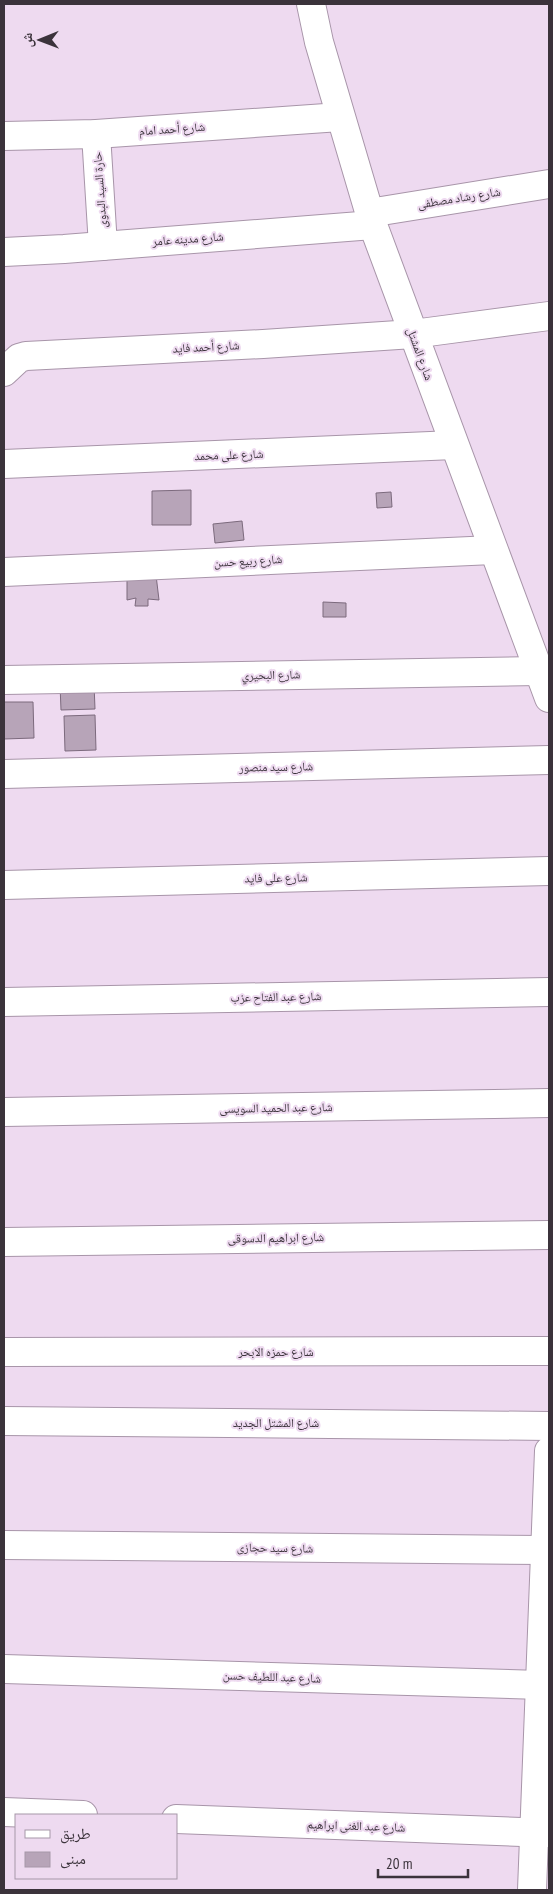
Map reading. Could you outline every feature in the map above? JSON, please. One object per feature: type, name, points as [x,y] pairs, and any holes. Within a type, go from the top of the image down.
[{"type":"street","name":"شارع المشتل","points":[[311,4],[319,42],[371,219],[549,698]]},
{"type":"street","name":"شارع أحمد امام","points":[[4,136],[96,134],[340,117]]},
{"type":"street","name":"حارة السيد البدوى","points":[[96,134],[103,246]]},
{"type":"street","name":"شارع رشاد مصطفى","points":[[371,219],[549,184]]},
{"type":"street","name":"شارع مدينه عامر","points":[[4,252],[103,246],[371,219]]},
{"type":"street","name":"شارع أحمد فايد","points":[[4,372],[19,358],[26,356],[413,334],[549,316]]},
{"type":"street","name":"شارع على محمد","points":[[4,464],[454,445]]},
{"type":"street","name":"شارع ربيع حسن","points":[[4,572],[493,550]]},
{"type":"street","name":"شارع البحيري","points":[[4,680],[538,671]]},
{"type":"street","name":"شارع سيد منصور","points":[[4,774],[549,760]]},
{"type":"street","name":"شارع على فايد","points":[[4,885],[549,871]]},
{"type":"street","name":"شارع عبد الفتاح عزب","points":[[4,1002],[549,992]]},
{"type":"street","name":"شارع عبد الحميد السويسى","points":[[4,1112],[549,1103]]},
{"type":"street","name":"شارع ابراهيم الدسوقى","points":[[4,1242],[549,1235]]},
{"type":"street","name":"شارع حمزه الابحر","points":[[4,1352],[549,1352]]},
{"type":"street","name":"شارع المشتل الجديد","points":[[4,1421],[549,1426]]},
{"type":"street","points":[[532,1890],[542,1833],[549,1451]]},
{"type":"street","name":"شارع سيد حجازى","points":[[4,1545],[547,1563]]},
{"type":"street","name":"شارع عبد اللطيف حسن","points":[[4,1669],[544,1700]]},
{"type":"street","points":[[4,1812],[57,1814]]},
{"type":"street","name":"شارع عبد الغنى ابراهيم","points":[[178,1819],[542,1833]]},
{"type":"building","points":[[191,490],[191,525],[152,525],[152,491]]},
{"type":"building","points":[[391,492],[392,507],[377,508],[376,493]]},
{"type":"building","points":[[242,521],[244,540],[215,543],[213,524]]},
{"type":"building","points":[[127,575],[156,575],[159,600],[148,599],[148,606],[135,606],[136,598],[127,600]]},
{"type":"building","points":[[323,602],[346,603],[346,617],[323,617]]},
{"type":"building","points":[[94,684],[95,709],[61,710],[60,685]]},
{"type":"building","points":[[4,702],[33,702],[34,738],[4,739]]},
{"type":"building","points":[[95,715],[96,750],[65,751],[64,716]]}]
